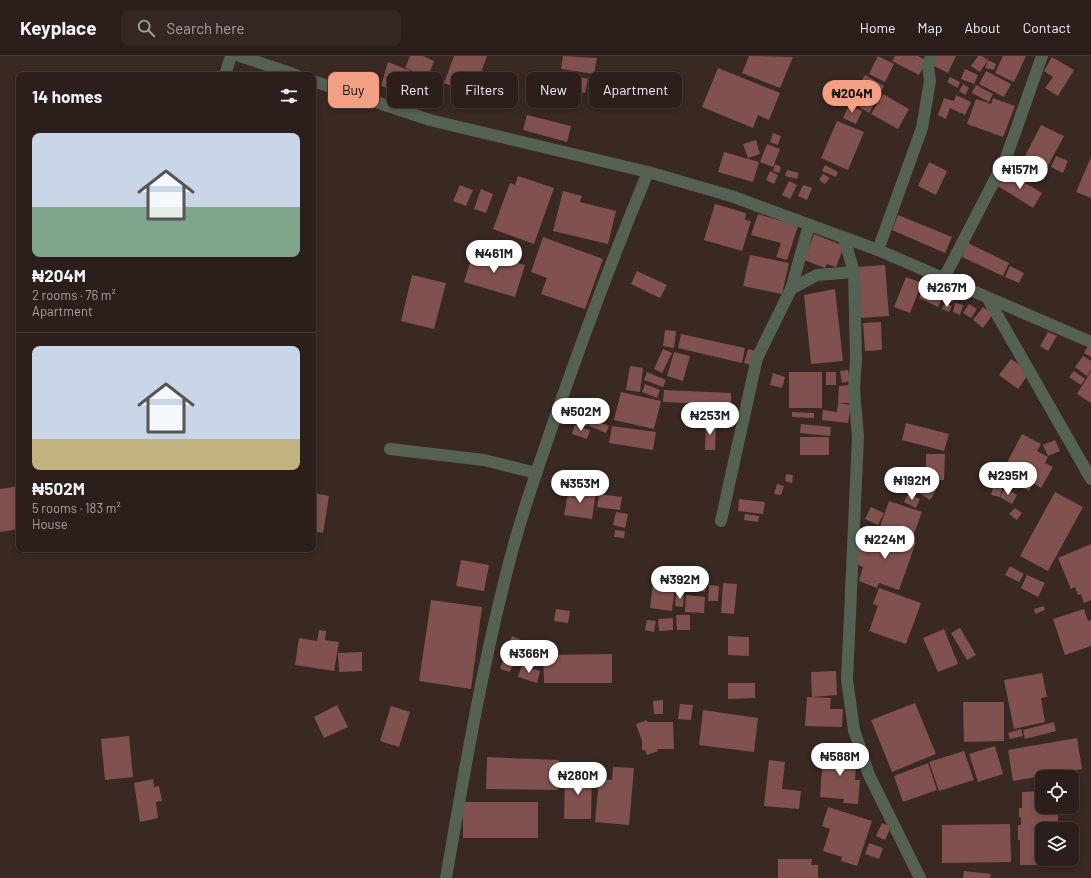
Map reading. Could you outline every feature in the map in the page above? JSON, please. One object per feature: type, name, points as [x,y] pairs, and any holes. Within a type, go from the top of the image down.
[{"type":"street","points":[[226,72],[231,56]]},
{"type":"street","points":[[240,56],[287,72]]},
{"type":"street","points":[[878,250],[922,128],[930,81],[928,65],[931,56]]},
{"type":"street","points":[[944,278],[1006,158],[1042,56]]},
{"type":"street","points":[[316,81],[430,120],[648,172],[731,196],[878,250],[1091,342]]},
{"type":"street","points":[[446,878],[468,749],[503,587],[526,503],[592,311],[648,172]]},
{"type":"street","points":[[721,521],[757,358],[791,289],[809,225]]},
{"type":"street","points":[[844,238],[854,272],[856,359],[854,389],[858,437],[847,680],[854,730],[869,775],[920,878]]},
{"type":"street","points":[[791,289],[818,275],[854,272]]},
{"type":"street","points":[[988,297],[1091,479]]},
{"type":"street","points":[[390,449],[484,460],[536,473]]},
{"type":"building","points":[[410,56],[423,56],[434,61],[430,72],[415,72],[405,68]]},
{"type":"building","points":[[454,56],[487,56],[481,72],[451,72],[451,86],[444,83]]},
{"type":"building","points":[[563,56],[597,58],[594,72],[589,72],[589,73],[561,69]]},
{"type":"building","points":[[749,56],[793,57],[780,88],[742,73]]},
{"type":"building","points":[[878,56],[894,64],[885,82],[869,74]]},
{"type":"building","points":[[895,56],[918,56],[927,61],[919,75],[892,61]]},
{"type":"building","points":[[934,56],[956,56],[948,73],[930,64]]},
{"type":"building","points":[[978,56],[982,56],[988,60],[980,72],[971,66]]},
{"type":"building","points":[[1003,56],[1026,56],[1014,82],[995,73]]},
{"type":"building","points":[[1052,57],[1074,70],[1058,96],[1045,88],[1053,77],[1044,71]]},
{"type":"building","points":[[988,60],[996,64],[994,70],[985,68]]},
{"type":"building","points":[[388,62],[413,72],[387,72],[387,88],[381,86]]},
{"type":"building","points":[[718,68],[780,93],[769,120],[758,115],[753,128],[702,107]]},
{"type":"building","points":[[965,69],[978,75],[974,84],[961,79]]},
{"type":"building","points":[[986,71],[1011,84],[1004,97],[979,84]]},
{"type":"building","points":[[865,75],[884,86],[869,113],[849,101]]},
{"type":"building","points":[[581,77],[588,79],[585,93],[581,92]]},
{"type":"building","points":[[950,77],[960,82],[958,88],[947,82]]},
{"type":"building","points":[[963,84],[969,88],[965,95],[959,91]]},
{"type":"building","points":[[976,85],[993,94],[989,102],[972,93]]},
{"type":"building","points":[[883,94],[909,109],[898,129],[871,114]]},
{"type":"building","points":[[956,95],[971,102],[965,115],[950,108],[946,119],[938,115],[944,98],[954,101]]},
{"type":"building","points":[[993,98],[1015,106],[1003,137],[967,124],[976,99],[991,104]]},
{"type":"building","points":[[849,105],[862,111],[856,124],[843,118]]},
{"type":"building","points":[[527,115],[571,126],[567,142],[523,130]]},
{"type":"building","points":[[837,121],[864,132],[848,170],[821,158]]},
{"type":"building","points":[[1041,125],[1064,136],[1046,169],[1024,158]]},
{"type":"building","points":[[773,133],[781,136],[778,145],[770,142]]},
{"type":"building","points":[[756,140],[760,154],[748,158],[743,144]]},
{"type":"building","points":[[767,144],[780,149],[773,167],[760,162]]},
{"type":"building","points":[[724,152],[759,162],[753,182],[718,172]]},
{"type":"building","points":[[1056,156],[1068,161],[1063,173],[1051,167]]},
{"type":"building","points":[[1091,157],[1091,198],[1076,192]]},
{"type":"building","points":[[929,162],[947,171],[936,195],[918,186]]},
{"type":"building","points":[[775,164],[781,167],[779,173],[773,171]]},
{"type":"building","points":[[825,165],[838,172],[836,177],[822,171]]},
{"type":"building","points":[[787,170],[799,173],[797,179],[785,176]]},
{"type":"building","points":[[770,171],[778,175],[774,184],[766,180]]},
{"type":"building","points":[[1007,172],[1042,193],[1033,208],[998,186]]},
{"type":"building","points":[[823,174],[830,178],[825,184],[819,180]]},
{"type":"building","points":[[518,176],[554,188],[534,244],[493,229],[510,183],[515,185]]},
{"type":"building","points":[[789,181],[797,185],[790,199],[782,195]]},
{"type":"building","points":[[460,185],[473,190],[466,206],[453,201]]},
{"type":"building","points":[[803,185],[812,188],[807,200],[798,196]]},
{"type":"building","points":[[481,189],[493,194],[486,213],[474,209]]},
{"type":"building","points":[[563,191],[582,196],[580,202],[616,211],[608,244],[553,231]]},
{"type":"building","points":[[715,204],[746,213],[745,220],[751,221],[742,251],[704,240]]},
{"type":"building","points":[[758,214],[798,226],[787,260],[776,257],[781,243],[751,235]]},
{"type":"building","points":[[898,215],[952,237],[945,253],[892,230]]},
{"type":"building","points":[[814,234],[844,246],[836,267],[827,264],[825,268],[804,260]]},
{"type":"building","points":[[543,237],[603,259],[585,309],[541,294],[547,278],[531,272]]},
{"type":"building","points":[[968,243],[1009,263],[1003,276],[962,257]]},
{"type":"building","points":[[474,250],[525,265],[515,297],[464,282]]},
{"type":"building","points":[[750,255],[789,263],[782,294],[743,286]]},
{"type":"building","points":[[885,265],[889,316],[860,318],[856,267]]},
{"type":"building","points":[[1010,266],[1024,273],[1019,283],[1005,277]]},
{"type":"building","points":[[637,271],[667,285],[660,298],[631,284]]},
{"type":"building","points":[[412,275],[446,283],[434,329],[401,321]]},
{"type":"building","points":[[906,277],[922,283],[910,313],[894,307]]},
{"type":"building","points":[[925,284],[945,292],[938,307],[919,298]]},
{"type":"building","points":[[835,289],[843,361],[811,364],[804,295]]},
{"type":"building","points":[[962,290],[969,293],[966,301],[958,298]]},
{"type":"building","points":[[949,293],[955,295],[953,302],[946,300]]},
{"type":"building","points":[[945,303],[952,306],[949,312],[942,309]]},
{"type":"building","points":[[955,303],[963,305],[960,315],[953,312]]},
{"type":"building","points":[[969,304],[977,309],[971,318],[963,313]]},
{"type":"building","points":[[983,307],[993,314],[983,328],[973,320]]},
{"type":"building","points":[[881,322],[882,350],[865,351],[863,323]]},
{"type":"building","points":[[665,330],[676,331],[674,348],[663,346]]},
{"type":"building","points":[[1048,332],[1057,336],[1048,351],[1040,346]]},
{"type":"building","points":[[681,334],[745,348],[742,363],[678,348]]},
{"type":"building","points":[[1089,344],[1091,346],[1091,357],[1084,353]]},
{"type":"building","points":[[663,349],[672,353],[662,373],[654,369]]},
{"type":"building","points":[[748,349],[755,351],[751,365],[744,363]]},
{"type":"building","points":[[674,352],[690,356],[683,381],[667,376]]},
{"type":"building","points":[[1083,356],[1091,361],[1091,370],[1087,376],[1075,367]]},
{"type":"building","points":[[1011,359],[1030,372],[1018,389],[999,375]]},
{"type":"building","points":[[630,366],[643,368],[640,392],[626,390]]},
{"type":"building","points":[[848,370],[850,381],[842,383],[840,371]]},
{"type":"building","points":[[1074,371],[1085,379],[1081,385],[1069,377]]},
{"type":"building","points":[[1091,371],[1091,403],[1077,394]]},
{"type":"building","points":[[647,372],[666,380],[663,387],[644,380]]},
{"type":"building","points":[[789,372],[822,372],[822,408],[789,408]]},
{"type":"building","points":[[826,372],[836,372],[836,385],[826,385]]},
{"type":"building","points":[[773,373],[785,377],[782,388],[770,385]]},
{"type":"building","points":[[645,384],[660,390],[657,398],[642,392]]},
{"type":"building","points":[[849,385],[849,403],[838,403],[839,386]]},
{"type":"building","points":[[664,390],[731,393],[731,405],[663,402]]},
{"type":"building","points":[[621,392],[661,401],[654,429],[614,420]]},
{"type":"building","points":[[838,403],[851,405],[848,423],[822,420],[823,410],[837,412]]},
{"type":"building","points":[[580,411],[591,413],[588,426],[577,424]]},
{"type":"building","points":[[792,412],[814,413],[814,418],[792,417]]},
{"type":"building","points":[[592,419],[609,426],[606,433],[589,426]]},
{"type":"building","points":[[706,423],[716,423],[715,450],[705,450]]},
{"type":"building","points":[[906,423],[949,434],[944,451],[902,440]]},
{"type":"building","points":[[801,424],[831,427],[830,436],[800,433]]},
{"type":"building","points":[[575,425],[590,430],[587,439],[572,434]]},
{"type":"building","points":[[612,426],[656,432],[653,450],[609,443]]},
{"type":"building","points":[[1022,434],[1041,444],[1037,451],[1048,457],[1045,463],[1053,467],[1041,488],[1033,483],[1029,491],[1017,484],[1022,475],[1014,471],[1010,479],[1001,474]]},
{"type":"building","points":[[800,437],[829,437],[829,455],[800,455]]},
{"type":"building","points":[[1055,440],[1060,451],[1048,456],[1043,445]]},
{"type":"building","points":[[926,454],[945,454],[944,480],[926,480]]},
{"type":"building","points":[[786,474],[793,475],[792,483],[785,481]]},
{"type":"building","points":[[995,479],[1004,481],[1000,497],[991,495]]},
{"type":"building","points":[[918,480],[936,490],[930,500],[913,489]]},
{"type":"building","points":[[777,484],[784,486],[781,495],[774,494]]},
{"type":"building","points":[[16,486],[16,529],[0,532],[0,489]]},
{"type":"building","points":[[569,488],[596,492],[592,519],[564,515]]},
{"type":"building","points":[[1005,488],[1017,495],[1012,504],[1000,497]]},
{"type":"building","points":[[1055,492],[1083,507],[1048,571],[1020,556]]},
{"type":"building","points":[[316,494],[329,496],[323,533],[316,532]]},
{"type":"building","points":[[599,494],[622,497],[620,510],[597,507]]},
{"type":"building","points":[[908,494],[920,499],[916,508],[904,502]]},
{"type":"building","points":[[739,499],[765,502],[763,514],[738,511]]},
{"type":"building","points":[[889,501],[922,512],[912,539],[880,527]]},
{"type":"building","points":[[871,507],[884,513],[878,525],[865,519]]},
{"type":"building","points":[[1015,508],[1022,513],[1017,520],[1009,514]]},
{"type":"building","points":[[616,512],[628,514],[625,528],[613,525]]},
{"type":"building","points":[[745,514],[759,516],[758,522],[744,520]]},
{"type":"building","points":[[615,530],[625,531],[624,538],[614,537]]},
{"type":"building","points":[[874,533],[888,537],[890,533],[916,542],[899,590],[879,583],[877,588],[859,581],[863,567],[854,563],[860,546],[868,549]]},
{"type":"building","points":[[1091,544],[1091,600],[1084,603],[1081,594],[1078,595],[1075,587],[1071,589],[1058,558]]},
{"type":"building","points":[[461,560],[489,565],[484,591],[456,586]]},
{"type":"building","points":[[1010,566],[1024,574],[1019,582],[1005,575]]},
{"type":"building","points":[[654,575],[676,577],[672,611],[650,608]]},
{"type":"building","points":[[1027,575],[1045,583],[1038,597],[1021,588]]},
{"type":"building","points":[[680,576],[707,580],[705,592],[678,588]]},
{"type":"building","points":[[723,583],[737,584],[734,614],[721,613]]},
{"type":"building","points":[[709,585],[719,586],[718,601],[708,601]]},
{"type":"building","points":[[879,588],[921,603],[906,644],[869,631],[878,606],[873,604]]},
{"type":"building","points":[[676,593],[684,594],[683,607],[675,606]]},
{"type":"building","points":[[686,595],[705,597],[704,613],[685,612]]},
{"type":"building","points":[[431,600],[482,607],[471,689],[419,681]]},
{"type":"building","points":[[1044,606],[1045,610],[1035,614],[1034,609]]},
{"type":"building","points":[[556,609],[570,611],[568,623],[554,621]]},
{"type":"building","points":[[1084,609],[1088,621],[1091,620],[1091,646],[1065,655],[1053,619]]},
{"type":"building","points":[[676,615],[690,615],[690,630],[677,630]]},
{"type":"building","points":[[673,618],[673,630],[659,631],[658,619]]},
{"type":"building","points":[[647,620],[656,621],[654,632],[645,630]]},
{"type":"building","points":[[960,628],[976,655],[967,660],[951,633]]},
{"type":"building","points":[[944,629],[958,664],[938,672],[923,638]]},
{"type":"building","points":[[319,630],[326,631],[325,640],[339,642],[334,671],[295,665],[299,638],[317,641]]},
{"type":"building","points":[[512,636],[521,640],[510,672],[500,669]]},
{"type":"building","points":[[728,636],[749,637],[749,656],[728,655]]},
{"type":"building","points":[[362,652],[362,671],[339,672],[338,653]]},
{"type":"building","points":[[612,654],[612,683],[544,683],[543,655]]},
{"type":"building","points":[[522,665],[540,671],[537,683],[518,677]]},
{"type":"building","points":[[836,671],[837,695],[812,697],[811,672]]},
{"type":"building","points":[[1042,673],[1047,697],[1041,698],[1045,722],[1014,729],[1004,680]]},
{"type":"building","points":[[728,683],[755,683],[755,698],[728,699]]},
{"type":"building","points":[[807,697],[831,698],[830,709],[843,709],[842,727],[805,726]]},
{"type":"building","points":[[663,700],[663,714],[654,714],[653,701]]},
{"type":"building","points":[[963,702],[1004,702],[1004,741],[964,742]]},
{"type":"building","points":[[915,703],[936,754],[892,772],[871,720]]},
{"type":"building","points":[[680,704],[693,705],[691,720],[678,719]]},
{"type":"building","points":[[337,705],[348,727],[324,738],[314,717]]},
{"type":"building","points":[[391,706],[410,712],[399,747],[380,741]]},
{"type":"building","points":[[703,710],[758,718],[754,752],[699,745]]},
{"type":"building","points":[[647,720],[647,722],[673,722],[674,749],[657,749],[658,751],[647,755],[645,750],[642,750],[642,741],[636,724]]},
{"type":"building","points":[[1054,722],[1056,731],[1025,739],[1023,730]]},
{"type":"building","points":[[1021,729],[1023,736],[1010,739],[1008,733]]},
{"type":"building","points":[[129,736],[133,777],[105,780],[101,739]]},
{"type":"building","points":[[1077,738],[1082,769],[1035,770],[1035,777],[1013,781],[1008,750]]},
{"type":"building","points":[[995,746],[1003,774],[978,782],[969,754]]},
{"type":"building","points":[[835,750],[857,751],[855,780],[860,780],[858,804],[843,803],[844,799],[820,797],[823,754],[835,755]]},
{"type":"building","points":[[964,751],[974,780],[939,791],[929,762]]},
{"type":"building","points":[[487,757],[559,760],[558,790],[486,789]]},
{"type":"building","points":[[769,760],[785,762],[782,789],[801,791],[799,809],[764,806]]},
{"type":"building","points":[[928,763],[937,790],[903,802],[894,776]]},
{"type":"building","points":[[613,767],[634,768],[629,825],[595,822],[599,779],[612,780]]},
{"type":"building","points":[[565,773],[592,773],[591,819],[564,819]]},
{"type":"building","points":[[153,779],[154,787],[159,786],[162,801],[156,802],[158,818],[140,822],[134,783]]},
{"type":"building","points":[[1035,791],[1035,814],[1058,814],[1058,822],[1035,822],[1035,865],[1020,865],[1020,840],[1018,840],[1018,825],[1021,825],[1019,808],[1022,808],[1022,792]]},
{"type":"building","points":[[463,802],[538,802],[538,838],[463,838]]},
{"type":"building","points":[[828,807],[872,821],[857,866],[841,861],[842,857],[823,851],[830,829],[822,826]]},
{"type":"building","points":[[882,823],[891,827],[885,840],[876,836]]},
{"type":"building","points":[[1010,824],[1011,862],[942,863],[942,825]]},
{"type":"building","points":[[869,843],[883,848],[879,859],[865,854]]},
{"type":"building","points":[[778,859],[812,859],[811,865],[818,865],[818,878],[778,878]]},
{"type":"building","points":[[964,871],[991,874],[990,878],[963,878]]}]
